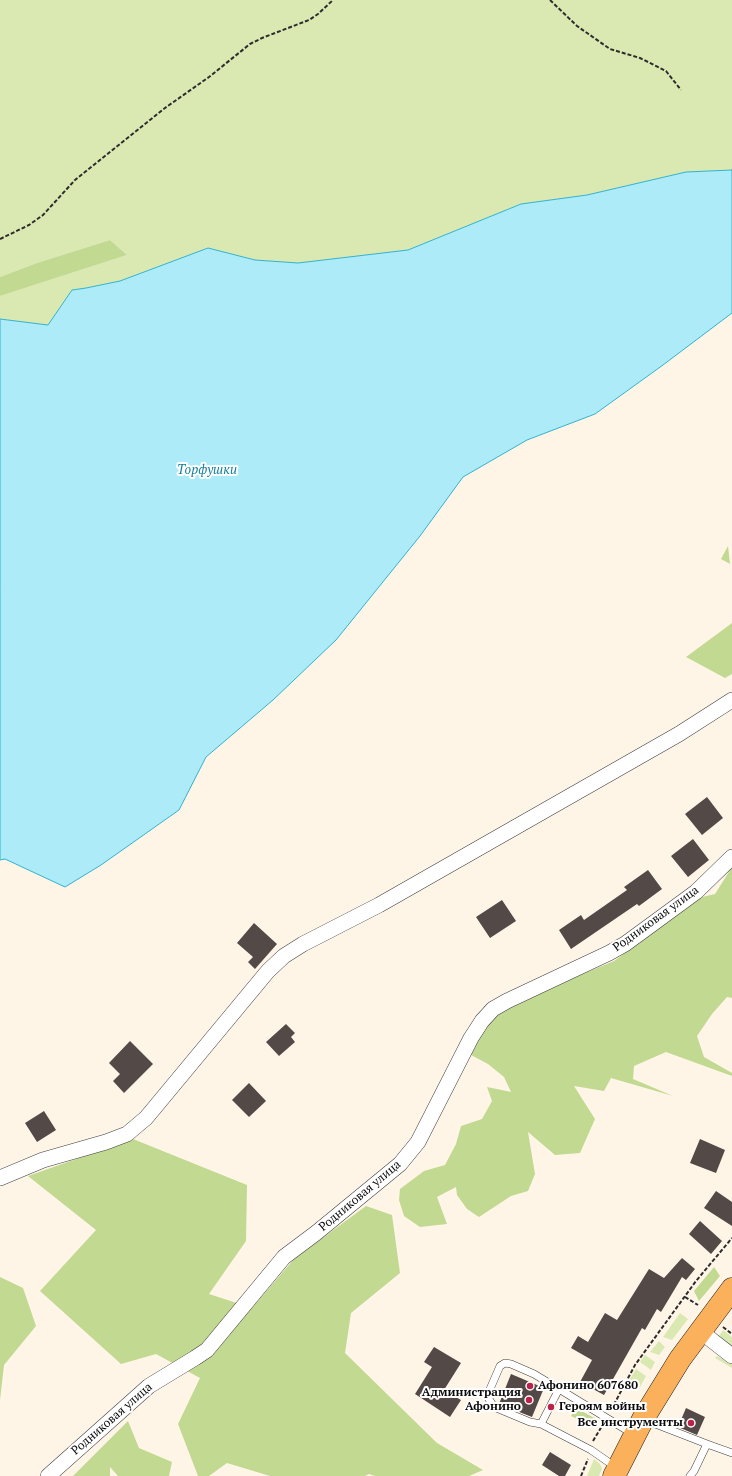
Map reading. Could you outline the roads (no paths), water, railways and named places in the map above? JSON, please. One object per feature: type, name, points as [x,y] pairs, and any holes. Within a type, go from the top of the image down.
[{"type":"main road","points":[[615,1472],[639,1427],[680,1358],[732,1290]]},
{"type":"street","points":[[0,1178],[43,1160],[106,1142],[126,1134],[146,1118],[268,971],[284,956],[303,944],[378,905],[679,734],[732,700]]},
{"type":"street","name":"Родниковая улица","points":[[48,1476],[148,1386],[207,1350],[284,1256],[316,1233],[400,1164],[418,1142],[471,1038],[482,1021],[493,1009],[609,953],[624,944],[696,892],[732,857]]},
{"type":"street","points":[[700,1331],[732,1356]]},
{"type":"lane","points":[[615,1472],[591,1450],[541,1424],[530,1422],[494,1406],[487,1396],[500,1366],[505,1363],[511,1364],[534,1374],[606,1418],[706,1444],[732,1453]]},
{"type":"lane","points":[[541,1424],[559,1389]]},
{"type":"lane","points":[[690,1476],[694,1471],[706,1444]]},
{"type":"water","name":"Торфушки","points":[[732,170],[732,313],[595,414],[527,440],[463,477],[420,536],[336,640],[273,700],[206,757],[179,810],[101,865],[65,887],[5,859],[0,860],[0,319],[48,325],[72,290],[120,281],[208,248],[255,260],[298,263],[408,250],[521,204],[587,195],[686,172]]},
{"type":"place","name":"Афонино 607680","points":[[530,1386]]},
{"type":"place","name":"Администрация Афонино","points":[[529,1400]]},
{"type":"place","name":"Героям войны","points":[[551,1407]]},
{"type":"place","name":"Все инструменты","points":[[691,1423]]}]
